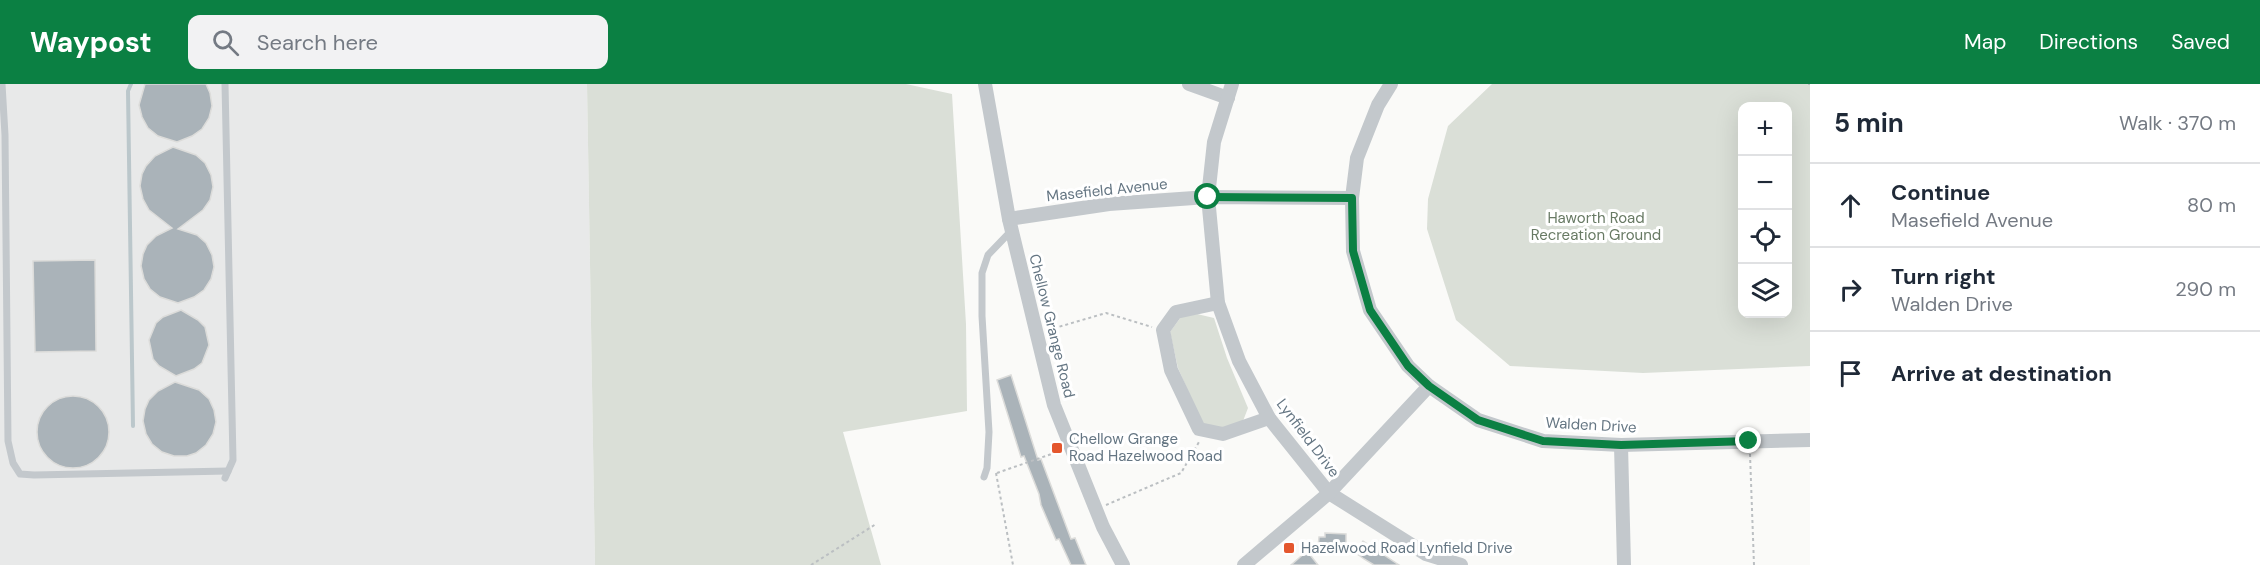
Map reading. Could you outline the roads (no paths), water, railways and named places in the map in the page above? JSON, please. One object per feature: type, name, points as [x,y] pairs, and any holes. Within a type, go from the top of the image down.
[{"type":"street","name":"Chellow Grange Road","points":[[985,84],[1011,224],[1054,405],[1102,527],[1123,565]]},
{"type":"street","points":[[1189,84],[1228,98]]},
{"type":"street","name":"Lynfield Drive","points":[[1232,84],[1214,142],[1208,197],[1218,303],[1239,361],[1269,418],[1329,493],[1426,554],[1461,565]]},
{"type":"street","name":"Walden Drive","points":[[1391,84],[1378,105],[1357,158],[1352,198],[1353,251],[1370,310],[1408,366],[1429,386],[1478,420],[1543,441],[1621,445],[1810,440]]},
{"type":"street","name":"Masefield Avenue","points":[[1011,224],[1109,204],[1208,197],[1352,198]]},
{"type":"street","points":[[1218,303],[1176,312],[1163,330],[1171,370],[1200,429],[1222,434],[1269,418]]},
{"type":"street","points":[[1244,565],[1329,493],[1429,386]]},
{"type":"street","points":[[1621,445],[1624,565]]},
{"type":"lane","points":[[2,84],[5,135],[8,441],[13,463],[20,474],[34,475],[227,474],[233,460],[225,84]]},
{"type":"lane","points":[[984,477],[987,468],[989,432],[982,316],[982,273],[988,255],[1011,224]]},
{"type":"waterway","points":[[131,84],[128,91],[133,426]]},
{"type":"place","name":"Chellow Grange Road Hazelwood Road","points":[[1057,448]]},
{"type":"place","name":"Hazelwood Road Lynfield Drive","points":[[1289,548]]},
{"type":"park label","name":"Haworth Road Recreation Ground","points":[[1596,226]]}]
